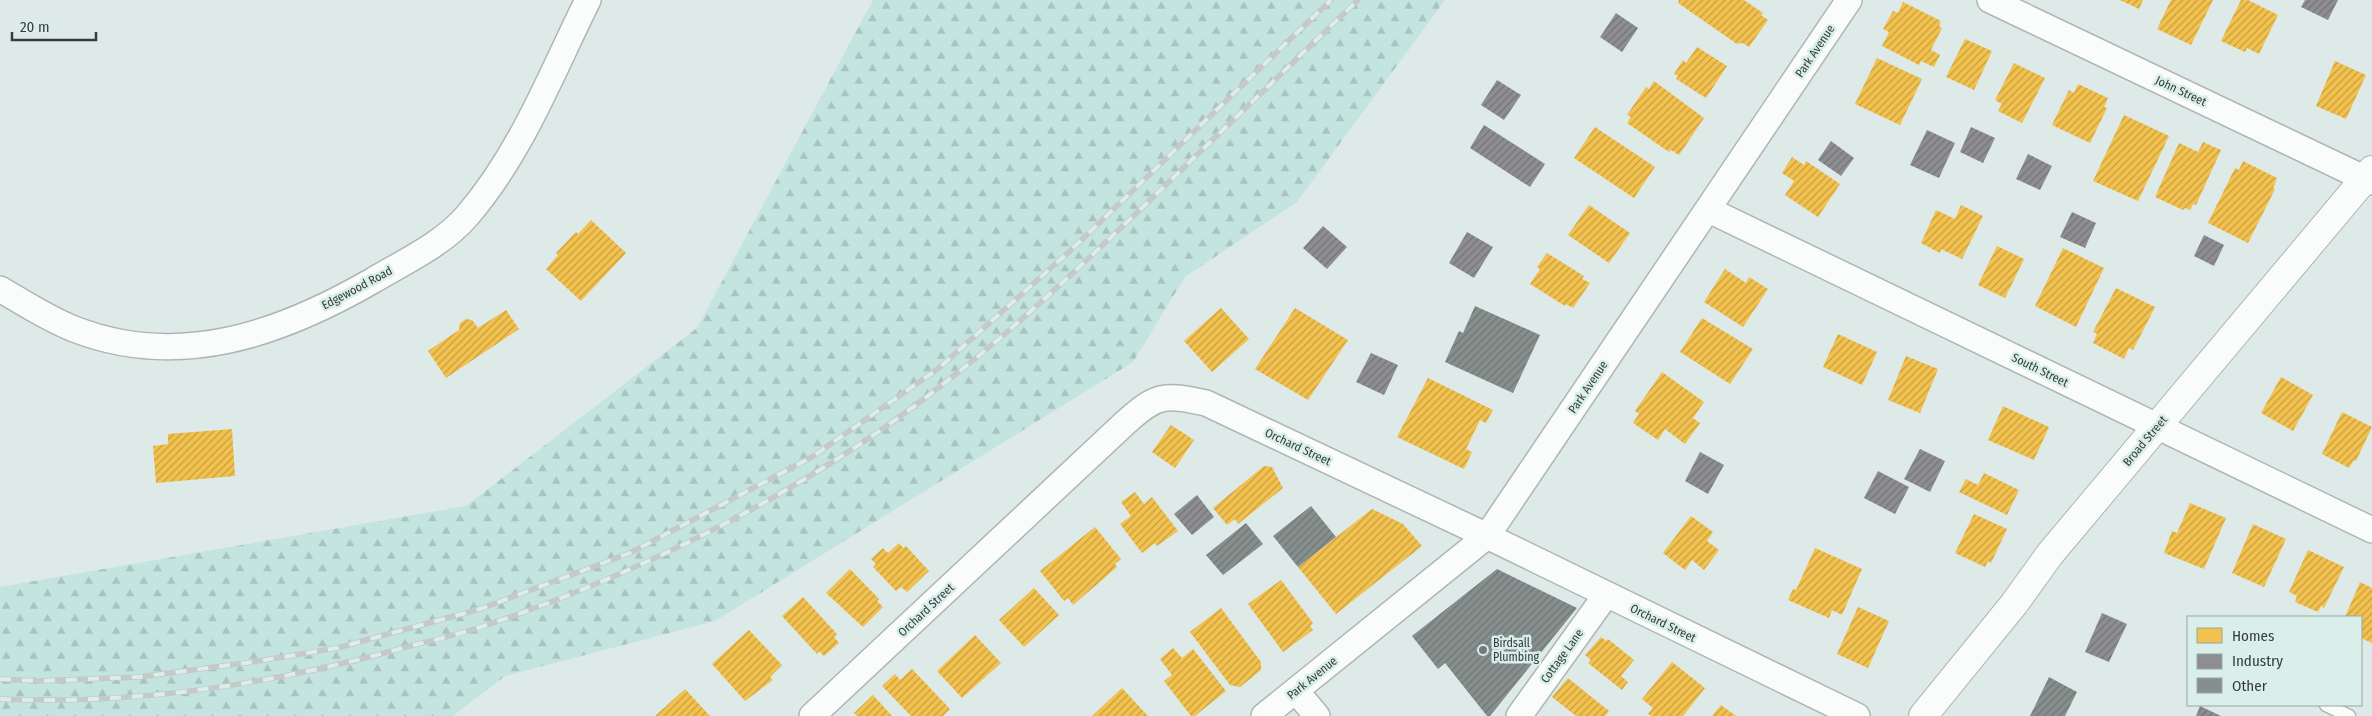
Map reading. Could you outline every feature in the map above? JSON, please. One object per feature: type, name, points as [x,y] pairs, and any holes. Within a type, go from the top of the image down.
[{"type":"main road","name":"Broad Street","points":[[1923,716],[2014,604],[2050,554],[2370,177]]},
{"type":"street","name":"Edgewood Road","points":[[0,289],[73,329],[113,342],[184,348],[241,337],[295,320],[349,294],[432,246],[466,218],[499,176],[526,131],[588,0]]},
{"type":"street","name":"Park Avenue","points":[[1264,716],[1487,536],[1709,210],[1849,0]]},
{"type":"street","name":"John Street","points":[[1990,0],[2370,177]]},
{"type":"street","name":"South Street","points":[[1709,210],[2372,530]]},
{"type":"street","name":"Orchard Street","points":[[812,716],[1148,403],[1175,396],[1206,403],[1487,536],[1857,716]]},
{"type":"street","name":"Cottage Lane","points":[[1519,716],[1606,595]]},
{"type":"street","points":[[1296,691],[1317,716]]},
{"type":"lane","points":[[2328,706],[2349,716]]},
{"type":"green space","points":[[873,0],[1445,0],[1297,202],[1185,277],[1133,362],[715,621],[505,676],[453,716],[0,716],[0,587],[466,506],[697,328]]},
{"type":"building: Homes","points":[[1679,0],[1744,0],[1763,13],[1761,15],[1768,20],[1749,47],[1743,43],[1737,44],[1678,3]]},
{"type":"building: Homes","points":[[2120,0],[2143,0],[2139,9]]},
{"type":"building: Homes","points":[[2171,0],[2213,0],[2191,45],[2157,29]]},
{"type":"building: Homes","points":[[2241,0],[2248,0],[2278,15],[2259,54],[2247,48],[2245,52],[2221,41]]},
{"type":"building: Homes","points":[[1903,2],[1941,21],[1939,26],[1942,28],[1931,50],[1940,55],[1934,67],[1921,61],[1919,65],[1882,46],[1889,32],[1883,29],[1893,11],[1898,13]]},
{"type":"building: Homes","points":[[1965,39],[1992,51],[1974,90],[1946,77]]},
{"type":"building: Homes","points":[[1697,47],[1727,66],[1706,98],[1676,79],[1678,76],[1674,74],[1683,60],[1686,63]]},
{"type":"building: Homes","points":[[1877,58],[1922,79],[1900,125],[1855,104]]},
{"type":"building: Homes","points":[[2335,61],[2366,75],[2346,119],[2316,106]]},
{"type":"building: Homes","points":[[2014,63],[2045,78],[2022,123],[1998,111],[2002,104],[1995,100]]},
{"type":"building: Homes","points":[[1654,81],[1704,118],[1679,155],[1671,150],[1669,152],[1627,123],[1631,117],[1627,115],[1646,87],[1649,89]]},
{"type":"building: Homes","points":[[2078,84],[2108,98],[2104,107],[2107,108],[2090,143],[2052,125],[2069,90],[2074,93]]},
{"type":"building: Homes","points":[[2124,115],[2169,136],[2138,201],[2093,181]]},
{"type":"building: Homes","points":[[1595,127],[1655,167],[1634,198],[1574,158]]},
{"type":"building: Homes","points":[[2203,142],[2221,150],[2196,205],[2193,204],[2190,210],[2185,208],[2183,210],[2155,197],[2179,143],[2198,152]]},
{"type":"building: Homes","points":[[1792,157],[1804,165],[1806,161],[1840,184],[1818,217],[1785,195],[1794,181],[1782,173]]},
{"type":"building: Homes","points":[[2243,161],[2277,178],[2273,188],[2275,189],[2248,243],[2208,223],[2235,168],[2239,170]]},
{"type":"building: Homes","points":[[1589,205],[1630,233],[1609,263],[1568,235]]},
{"type":"building: Homes","points":[[1961,205],[1983,216],[1962,259],[1941,249],[1940,253],[1921,243],[1936,210],[1955,219]]},
{"type":"building: Homes","points":[[591,220],[626,253],[581,301],[546,269],[558,255],[556,253],[576,232],[578,234]]},
{"type":"building: Homes","points":[[1997,246],[2024,259],[2005,298],[1978,285]]},
{"type":"building: Homes","points":[[2063,248],[2104,268],[2076,327],[2035,306]]},
{"type":"building: Homes","points":[[1547,253],[1584,276],[1582,279],[1590,283],[1573,308],[1566,304],[1565,306],[1530,284],[1540,269],[1537,267]]},
{"type":"building: Homes","points":[[1725,269],[1746,283],[1749,277],[1768,289],[1743,327],[1704,302]]},
{"type":"building: Homes","points":[[2116,288],[2155,307],[2133,350],[2129,348],[2124,359],[2093,343],[2097,334],[2093,332]]},
{"type":"building: Homes","points":[[1221,308],[1249,339],[1212,372],[1184,341]]},
{"type":"building: Homes","points":[[1295,308],[1348,340],[1308,400],[1255,369]]},
{"type":"building: Homes","points":[[506,310],[519,329],[446,378],[428,351],[459,330],[460,323],[466,319],[472,320],[478,328]]},
{"type":"building: Homes","points":[[1702,318],[1753,349],[1730,384],[1680,352]]},
{"type":"building: Homes","points":[[1838,334],[1877,352],[1862,385],[1823,367]]},
{"type":"building: Homes","points":[[1906,356],[1938,369],[1920,413],[1888,400]]},
{"type":"building: Homes","points":[[1662,372],[1704,402],[1693,418],[1700,423],[1685,444],[1665,429],[1658,440],[1633,423],[1639,414],[1635,411]]},
{"type":"building: Homes","points":[[2281,377],[2313,395],[2293,431],[2261,413]]},
{"type":"building: Homes","points":[[1428,378],[1493,410],[1486,423],[1480,420],[1466,449],[1472,452],[1464,469],[1397,437]]},
{"type":"building: Homes","points":[[2003,406],[2049,427],[2034,460],[1988,440]]},
{"type":"building: Homes","points":[[2342,412],[2372,427],[2356,461],[2354,460],[2349,468],[2322,454]]},
{"type":"building: Homes","points":[[1171,425],[1194,440],[1175,468],[1152,452]]},
{"type":"building: Homes","points":[[232,429],[235,476],[156,483],[153,446],[168,444],[168,434]]},
{"type":"building: Homes","points":[[1264,466],[1272,467],[1283,488],[1238,524],[1235,519],[1227,525],[1213,508]]},
{"type":"building: Homes","points":[[1984,473],[2019,490],[2007,515],[1959,492],[1966,479],[1978,485]]},
{"type":"building: Homes","points":[[1135,492],[1144,504],[1152,497],[1178,531],[1157,546],[1155,543],[1142,553],[1120,524],[1131,516],[1121,502]]},
{"type":"building: Homes","points":[[2190,503],[2226,518],[2204,569],[2164,553],[2172,531],[2177,533]]},
{"type":"building: Homes","points":[[1372,509],[1403,524],[1422,546],[1336,614],[1298,567]]},
{"type":"building: Homes","points":[[1974,514],[2007,529],[1991,563],[1988,561],[1985,567],[1955,553]]},
{"type":"building: Homes","points":[[1691,516],[1713,532],[1707,541],[1719,550],[1704,570],[1692,560],[1685,570],[1663,553]]},
{"type":"building: Homes","points":[[2253,524],[2286,539],[2264,587],[2232,573]]},
{"type":"building: Homes","points":[[1095,527],[1121,559],[1115,564],[1117,567],[1073,605],[1068,598],[1064,601],[1040,571]]},
{"type":"building: Homes","points":[[899,543],[903,548],[906,546],[929,571],[907,592],[901,587],[896,591],[873,567],[876,564],[871,559],[883,548],[888,553]]},
{"type":"building: Homes","points":[[1815,548],[1862,569],[1842,615],[1832,610],[1829,618],[1788,600],[1793,589],[1796,590]]},
{"type":"building: Homes","points":[[2308,550],[2344,567],[2324,608],[2321,606],[2318,612],[2295,602],[2297,596],[2289,592]]},
{"type":"building: Homes","points":[[850,569],[879,599],[877,601],[883,607],[863,627],[826,593]]},
{"type":"building: Homes","points":[[1281,580],[1313,623],[1310,626],[1313,630],[1283,652],[1248,604]]},
{"type":"building: Homes","points":[[2360,582],[2372,588],[2372,643],[2362,638],[2362,616],[2345,616]]},
{"type":"building: Homes","points":[[1034,588],[1059,615],[1024,647],[999,620]]},
{"type":"building: Homes","points":[[803,597],[837,634],[834,637],[839,643],[824,656],[819,651],[817,654],[782,616]]},
{"type":"building: Homes","points":[[1858,607],[1889,621],[1868,668],[1837,654]]},
{"type":"building: Homes","points":[[1221,608],[1261,662],[1261,670],[1240,687],[1230,685],[1190,632]]},
{"type":"building: Homes","points":[[749,630],[782,665],[770,677],[773,680],[745,701],[712,664]]},
{"type":"building: Homes","points":[[975,635],[1001,663],[962,698],[937,671]]},
{"type":"building: Homes","points":[[1601,637],[1606,641],[1608,639],[1634,660],[1621,676],[1628,682],[1622,690],[1588,663],[1591,660],[1585,655]]},
{"type":"building: Homes","points":[[1173,648],[1182,658],[1193,649],[1226,691],[1195,716],[1191,716],[1164,681],[1172,675],[1160,659]]},
{"type":"building: Homes","points":[[1672,662],[1705,688],[1683,716],[1651,716],[1648,714],[1653,708],[1642,699]]},
{"type":"building: Homes","points":[[912,669],[950,709],[943,716],[911,716],[882,686],[895,674],[900,680]]},
{"type":"building: Homes","points":[[1568,678],[1609,711],[1605,716],[1576,716],[1552,697]]},
{"type":"building: Homes","points":[[1122,688],[1148,716],[1092,716]]},
{"type":"building: Homes","points":[[685,689],[710,716],[655,716]]},
{"type":"building: Homes","points":[[873,695],[892,716],[857,716],[854,713]]},
{"type":"building: Homes","points":[[1721,705],[1736,716],[1712,716]]},
{"type":"building: Industry","points":[[2305,0],[2338,0],[2328,20],[2301,7]]},
{"type":"building: Industry","points":[[1616,13],[1638,28],[1622,52],[1600,37]]},
{"type":"building: Industry","points":[[1497,80],[1521,95],[1504,120],[1481,105]]},
{"type":"building: Industry","points":[[1484,125],[1545,164],[1530,187],[1470,148]]},
{"type":"building: Industry","points":[[1971,127],[1995,138],[1983,163],[1960,152]]},
{"type":"building: Industry","points":[[1927,130],[1955,143],[1939,178],[1910,165]]},
{"type":"building: Industry","points":[[1831,141],[1854,158],[1841,176],[1818,160]]},
{"type":"building: Industry","points":[[2028,154],[2052,166],[2040,190],[2016,179]]},
{"type":"building: Industry","points":[[2072,212],[2096,223],[2085,248],[2060,237]]},
{"type":"building: Industry","points":[[1323,226],[1347,247],[1327,269],[1303,248]]},
{"type":"building: Industry","points":[[1467,232],[1493,247],[1474,278],[1449,263]]},
{"type":"building: Industry","points":[[2204,235],[2224,245],[2214,266],[2194,256]]},
{"type":"building: Industry","points":[[1371,353],[1398,365],[1384,395],[1356,382]]},
{"type":"building: Industry","points":[[1920,449],[1945,461],[1930,492],[1904,479]]},
{"type":"building: Industry","points":[[1700,452],[1724,465],[1708,494],[1685,481]]},
{"type":"building: Industry","points":[[1878,471],[1909,487],[1895,514],[1864,498]]},
{"type":"building: Industry","points":[[1197,495],[1214,517],[1192,535],[1174,514]]},
{"type":"building: Industry","points":[[2102,613],[2127,624],[2109,662],[2085,652]]},
{"type":"building: Industry","points":[[2200,706],[2221,716],[2196,716]]},
{"type":"building: Other","points":[[1475,306],[1540,335],[1513,393],[1445,362],[1459,331],[1463,333]]},
{"type":"building: Other","points":[[1311,506],[1336,537],[1298,567],[1273,536]]},
{"type":"building: Other","points":[[1246,523],[1263,544],[1223,575],[1206,555]]},
{"type":"building: Other","name":"Birdsall Plumbing","points":[[1497,569],[1577,608],[1490,716],[1487,716],[1445,663],[1438,669],[1412,636]]},
{"type":"building: Other","points":[[2049,677],[2077,692],[2065,716],[2030,716]]},
{"type":"railway","points":[[0,679],[38,681],[139,677],[253,662],[337,648],[480,609],[630,553],[812,457],[939,368],[1070,251],[1331,0]]},
{"type":"railway","points":[[0,699],[99,699],[198,690],[296,674],[344,663],[473,630],[546,604],[669,552],[728,522],[787,490],[844,455],[898,418],[977,357],[1099,249],[1358,0]]},
{"type":"place","name":"Birdsall Plumbing","points":[[1483,650]]}]
